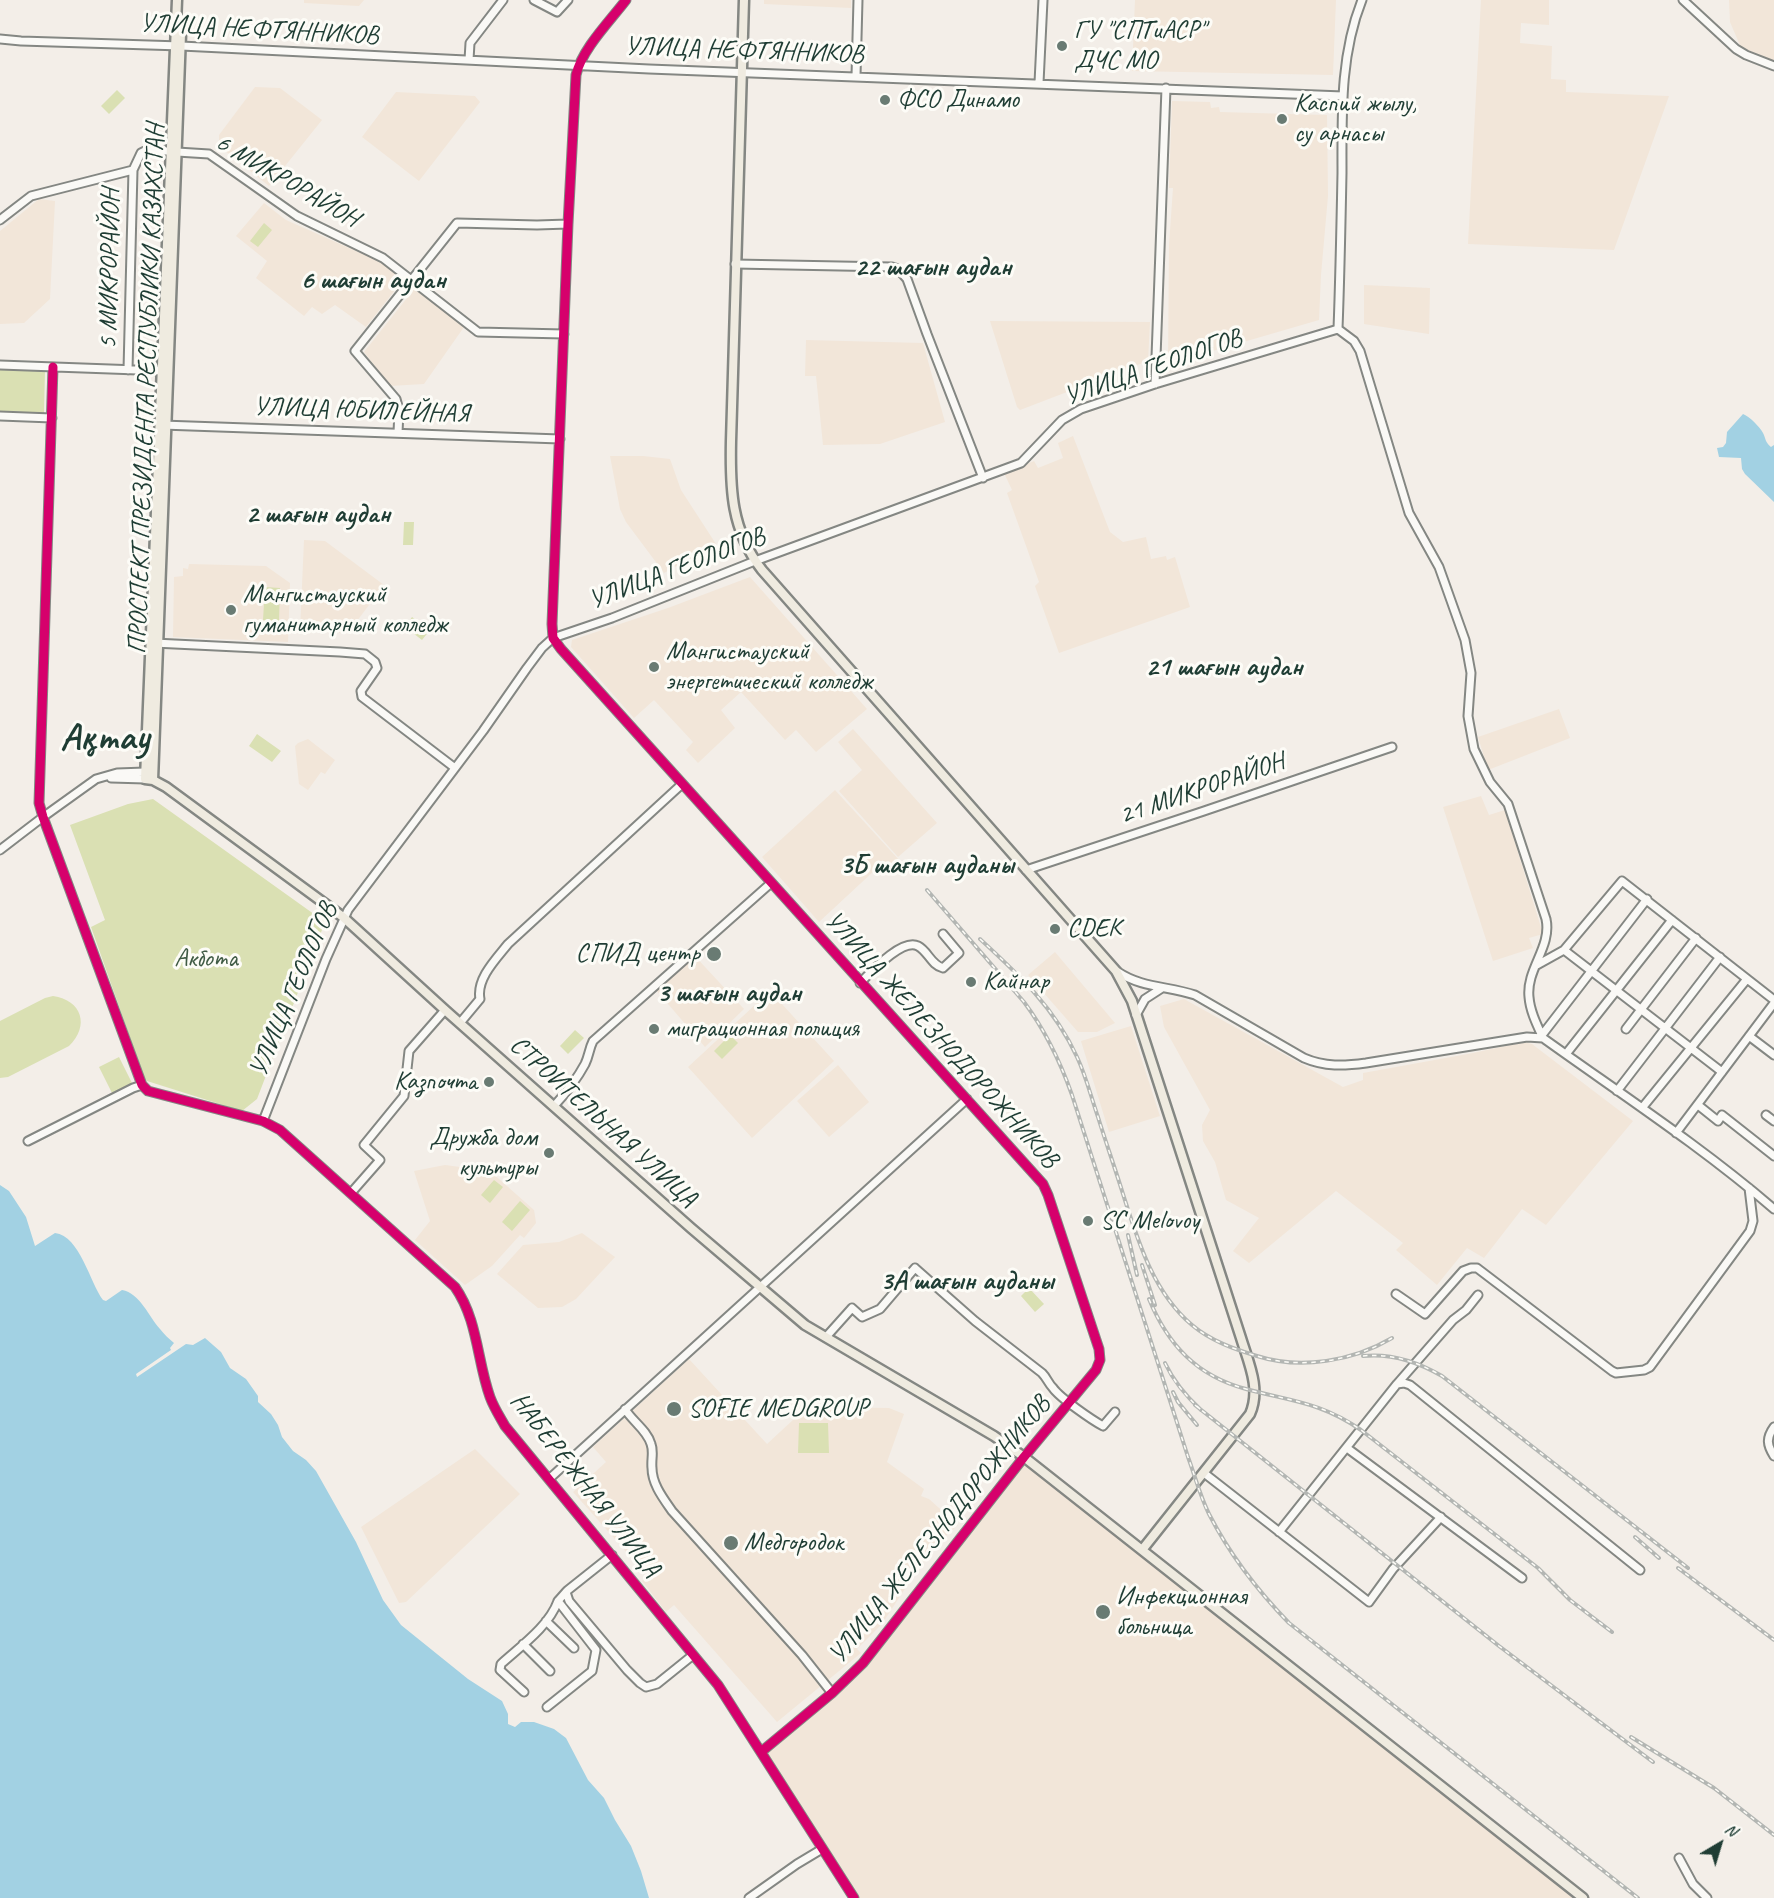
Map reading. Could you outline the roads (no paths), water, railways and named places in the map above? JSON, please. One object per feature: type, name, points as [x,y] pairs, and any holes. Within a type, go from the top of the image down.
[{"type":"main road","name":"ПРОСПЕКТ ПРЕЗИДЕНТА РЕСПУБЛИКИ КАЗАХСТАН","points":[[149,776],[178,46],[177,0]]},
{"type":"main road","name":"ПРОСПЕКТ ПРЕЗИДЕНТА РЕСПУБЛИКИ КАЗАХСТАН","points":[[178,46],[183,0]]},
{"type":"main road","points":[[744,0],[735,264],[731,494],[736,521],[755,561],[1116,971],[1132,1001],[1254,1383],[1254,1404],[1250,1414],[1142,1551]]},
{"type":"main road","name":"СТРОИТЕЛЬНАЯ УЛИЦА","points":[[149,776],[165,782],[172,792],[343,917],[445,1010],[805,1325],[994,1436],[1024,1457],[1583,1898]]},
{"type":"street","points":[[469,60],[470,43],[503,0]]},
{"type":"street","points":[[534,0],[557,12],[568,0]]},
{"type":"street","points":[[554,638],[552,624],[576,75],[585,54],[626,0]]},
{"type":"street","points":[[856,76],[858,0]]},
{"type":"street","points":[[1039,83],[1043,0]]},
{"type":"street","points":[[1362,0],[1349,39],[1343,96],[1338,330],[1354,341],[1360,351],[1409,513],[1439,567],[1460,625],[1471,673],[1468,716],[1473,749],[1490,782],[1508,804],[1546,919],[1548,935],[1531,977],[1528,996],[1534,1016],[1543,1036],[1676,1133],[1774,1209]]},
{"type":"street","points":[[1683,0],[1736,49],[1774,66]]},
{"type":"street","name":"УЛИЦА НЕФТЯННИКОВ","points":[[0,39],[578,66],[1343,96]]},
{"type":"street","points":[[1155,384],[1166,88]]},
{"type":"street","name":"5 МИКРОРАЙОН","points":[[128,370],[133,170],[141,153],[145,151],[174,151]]},
{"type":"street","name":"6 МИКРОРАЙОН","points":[[174,151],[209,154],[297,216],[383,258],[478,332],[564,334]]},
{"type":"street","name":"5 МИКРОРАЙОН","points":[[0,220],[31,196],[133,170]]},
{"type":"street","points":[[398,433],[399,410],[396,399],[355,351],[457,223],[568,224]]},
{"type":"street","points":[[735,264],[892,267],[903,273],[983,478]]},
{"type":"street","name":"УЛИЦА ГЕОЛОГОВ","points":[[263,1121],[343,917],[532,661],[554,638],[1021,463],[1056,426],[1070,414],[1081,409],[1155,384],[1338,330]]},
{"type":"street","points":[[0,365],[165,371]]},
{"type":"street","points":[[28,1141],[142,1085],[39,803],[53,367]]},
{"type":"street","points":[[0,416],[52,418]]},
{"type":"street","name":"УЛИЦА ЮБИЛЕЙНАЯ","points":[[163,425],[560,439]]},
{"type":"street","name":"УЛИЦА ЖЕЛЕЗНОДОРОЖНИКОВ","points":[[554,638],[561,649],[1043,1184],[1099,1349],[1100,1360],[1096,1370],[1024,1457],[889,1633],[863,1663],[832,1693],[761,1752]]},
{"type":"street","points":[[154,643],[365,654],[375,662],[377,668],[361,691],[362,697],[455,768]]},
{"type":"street","name":"21 МИКРОРАЙОН","points":[[1026,870],[1392,747]]},
{"type":"street","points":[[0,850],[101,777],[117,773],[149,776]]},
{"type":"street","points":[[460,1023],[480,999],[478,990],[482,982],[493,963],[508,945],[682,784]]},
{"type":"street","points":[[1537,964],[1564,950],[1622,881],[1774,1001],[1676,1133]]},
{"type":"street","points":[[554,1106],[573,1084],[585,1065],[592,1041],[771,882]]},
{"type":"street","points":[[1116,971],[1133,981],[1183,991],[1201,998],[1304,1058],[1316,1063],[1344,1066],[1543,1036],[1647,899]]},
{"type":"street","points":[[1566,1054],[1672,920]]},
{"type":"street","points":[[860,982],[897,949],[915,945],[938,967],[943,968],[959,953],[943,934]]},
{"type":"street","points":[[1626,1029],[1696,938]]},
{"type":"street","points":[[1564,950],[1722,1072]]},
{"type":"street","points":[[1617,1091],[1720,957]]},
{"type":"street","points":[[1642,1108],[1747,979]]},
{"type":"street","points":[[1136,1015],[1144,999],[1162,988]]},
{"type":"street","points":[[351,1193],[380,1160],[364,1145],[404,1096],[409,1051],[445,1010]]},
{"type":"street","points":[[1749,1036],[1774,1055]]},
{"type":"street","name":"НАБЕРЕЖНАЯ УЛИЦА","points":[[142,1085],[148,1091],[263,1121],[280,1130],[455,1287],[471,1319],[484,1376],[496,1410],[505,1426],[718,1685],[854,1898]]},
{"type":"street","points":[[549,1479],[967,1099]]},
{"type":"street","points":[[1698,1105],[1718,1121],[1722,1115],[1774,1156]]},
{"type":"street","points":[[1766,1115],[1774,1121]]},
{"type":"street","points":[[1396,1294],[1425,1314],[1463,1271],[1478,1268],[1612,1371],[1616,1373],[1644,1370],[1650,1367],[1750,1231],[1753,1221],[1749,1188]]},
{"type":"street","points":[[826,1337],[852,1308],[862,1317],[880,1309],[915,1268],[975,1321],[1042,1373],[1052,1388],[1103,1426],[1115,1412]]},
{"type":"street","points":[[1279,1532],[1397,1384],[1478,1295]]},
{"type":"street","points":[[1397,1384],[1410,1385],[1640,1570]]},
{"type":"street","points":[[625,1409],[649,1438],[652,1445],[653,1479],[672,1511],[802,1655],[832,1693]]},
{"type":"street","points":[[1774,1427],[1768,1438],[1768,1446],[1774,1456]]},
{"type":"street","points":[[1347,1448],[1522,1578]]},
{"type":"street","points":[[1204,1473],[1369,1602],[1393,1569],[1441,1517]]},
{"type":"street","points":[[524,1692],[500,1670],[501,1664],[546,1621],[555,1610],[558,1601],[567,1592],[612,1555]]},
{"type":"street","points":[[567,1592],[569,1601],[627,1670],[646,1687],[657,1684],[693,1655]]},
{"type":"street","points":[[547,1707],[592,1671],[596,1650],[558,1601]]},
{"type":"street","points":[[546,1621],[574,1648]]},
{"type":"street","points":[[523,1644],[550,1671]]},
{"type":"street","points":[[749,1898],[822,1849]]},
{"type":"street","points":[[1679,1858],[1693,1884],[1707,1898]]},
{"type":"water","points":[[1743,414],[1759,428],[1771,447],[1774,445],[1774,502],[1745,474],[1741,458],[1719,457],[1717,448],[1723,447],[1726,443],[1727,432]]},
{"type":"water","points":[[0,1185],[9,1191],[26,1217],[35,1246],[55,1233],[64,1236],[78,1251],[103,1300],[106,1301],[122,1290],[128,1292],[139,1300],[160,1329],[174,1343],[171,1350],[136,1374],[137,1377],[186,1344],[193,1345],[205,1338],[221,1352],[230,1368],[246,1379],[258,1396],[258,1402],[271,1414],[278,1425],[282,1437],[293,1451],[316,1471],[356,1542],[383,1600],[401,1625],[468,1679],[502,1701],[508,1714],[508,1724],[515,1727],[521,1722],[534,1722],[554,1729],[566,1738],[588,1780],[604,1798],[631,1846],[649,1898],[0,1898]]},
{"type":"railway","points":[[927,890],[1024,1002],[1057,1058],[1072,1095],[1200,1493],[1217,1529],[1235,1558],[1255,1585],[1289,1623],[1638,1898]]},
{"type":"railway","points":[[980,939],[1034,993],[1068,1039],[1083,1072],[1148,1265],[1178,1312],[1207,1336],[1231,1347],[1274,1360],[1309,1363],[1326,1361],[1361,1352],[1392,1338]]},
{"type":"railway","points":[[1128,1235],[1137,1275]]},
{"type":"railway","points":[[1142,1265],[1155,1305]]},
{"type":"railway","points":[[1149,1299],[1165,1331],[1186,1356],[1199,1367],[1213,1376],[1246,1389],[1332,1413],[1361,1430],[1538,1568],[1570,1600],[1612,1632]]},
{"type":"railway","points":[[1363,1356],[1384,1356],[1404,1360],[1442,1376],[1688,1568]]},
{"type":"railway","points":[[1165,1363],[1181,1388],[1201,1410]]},
{"type":"railway","points":[[1173,1392],[1178,1402],[1197,1425]]},
{"type":"railway","points":[[1195,1405],[1499,1646],[1653,1762]]},
{"type":"railway","points":[[1635,1537],[1659,1558]]},
{"type":"railway","points":[[1678,1568],[1774,1640]]},
{"type":"railway","points":[[1631,1737],[1714,1788],[1774,1835]]},
{"type":"place","name":"ГУ \"СПТиАСР\" ДЧС МО","points":[[1062,46]]},
{"type":"place","name":"ФСО Динамо","points":[[885,100]]},
{"type":"place","name":"Каспий жылу, су арнасы","points":[[1282,119]]},
{"type":"place","name":"Мангистауский гуманитарный колледж","points":[[231,610]]},
{"type":"place","name":"Мангистауский энергетический колледж","points":[[654,667]]},
{"type":"place","name":"CDEK","points":[[1055,929]]},
{"type":"place","name":"СПИД центр","points":[[714,954]]},
{"type":"place","name":"Кайнар","points":[[971,982]]},
{"type":"place","name":"миграционная полиция","points":[[654,1029]]},
{"type":"place","name":"Казпочта","points":[[489,1082]]},
{"type":"place","name":"Дружба дом культуры","points":[[549,1153]]},
{"type":"place","name":"SC Melovoy","points":[[1088,1221]]},
{"type":"place","name":"SOFIE MEDGROUP","points":[[674,1409]]},
{"type":"place","name":"Медгородок","points":[[731,1543]]},
{"type":"place","name":"Инфекционная больница","points":[[1103,1612]]},
{"type":"district","name":"22 шағын аудан","points":[[933,268]]},
{"type":"district","name":"6 шағын аудан","points":[[373,281]]},
{"type":"district","name":"2 шағын аудан","points":[[318,515]]},
{"type":"district","name":"21 шағын аудан","points":[[1224,668]]},
{"type":"district","name":"Ақтау","points":[[105,739]]},
{"type":"district","name":"3Б шағын ауданы","points":[[927,866]]},
{"type":"district","name":"3 шағын аудан","points":[[729,994]]},
{"type":"district","name":"3А шағын ауданы","points":[[967,1282]]},
{"type":"park label","name":"Акбота","points":[[206,959]]}]
